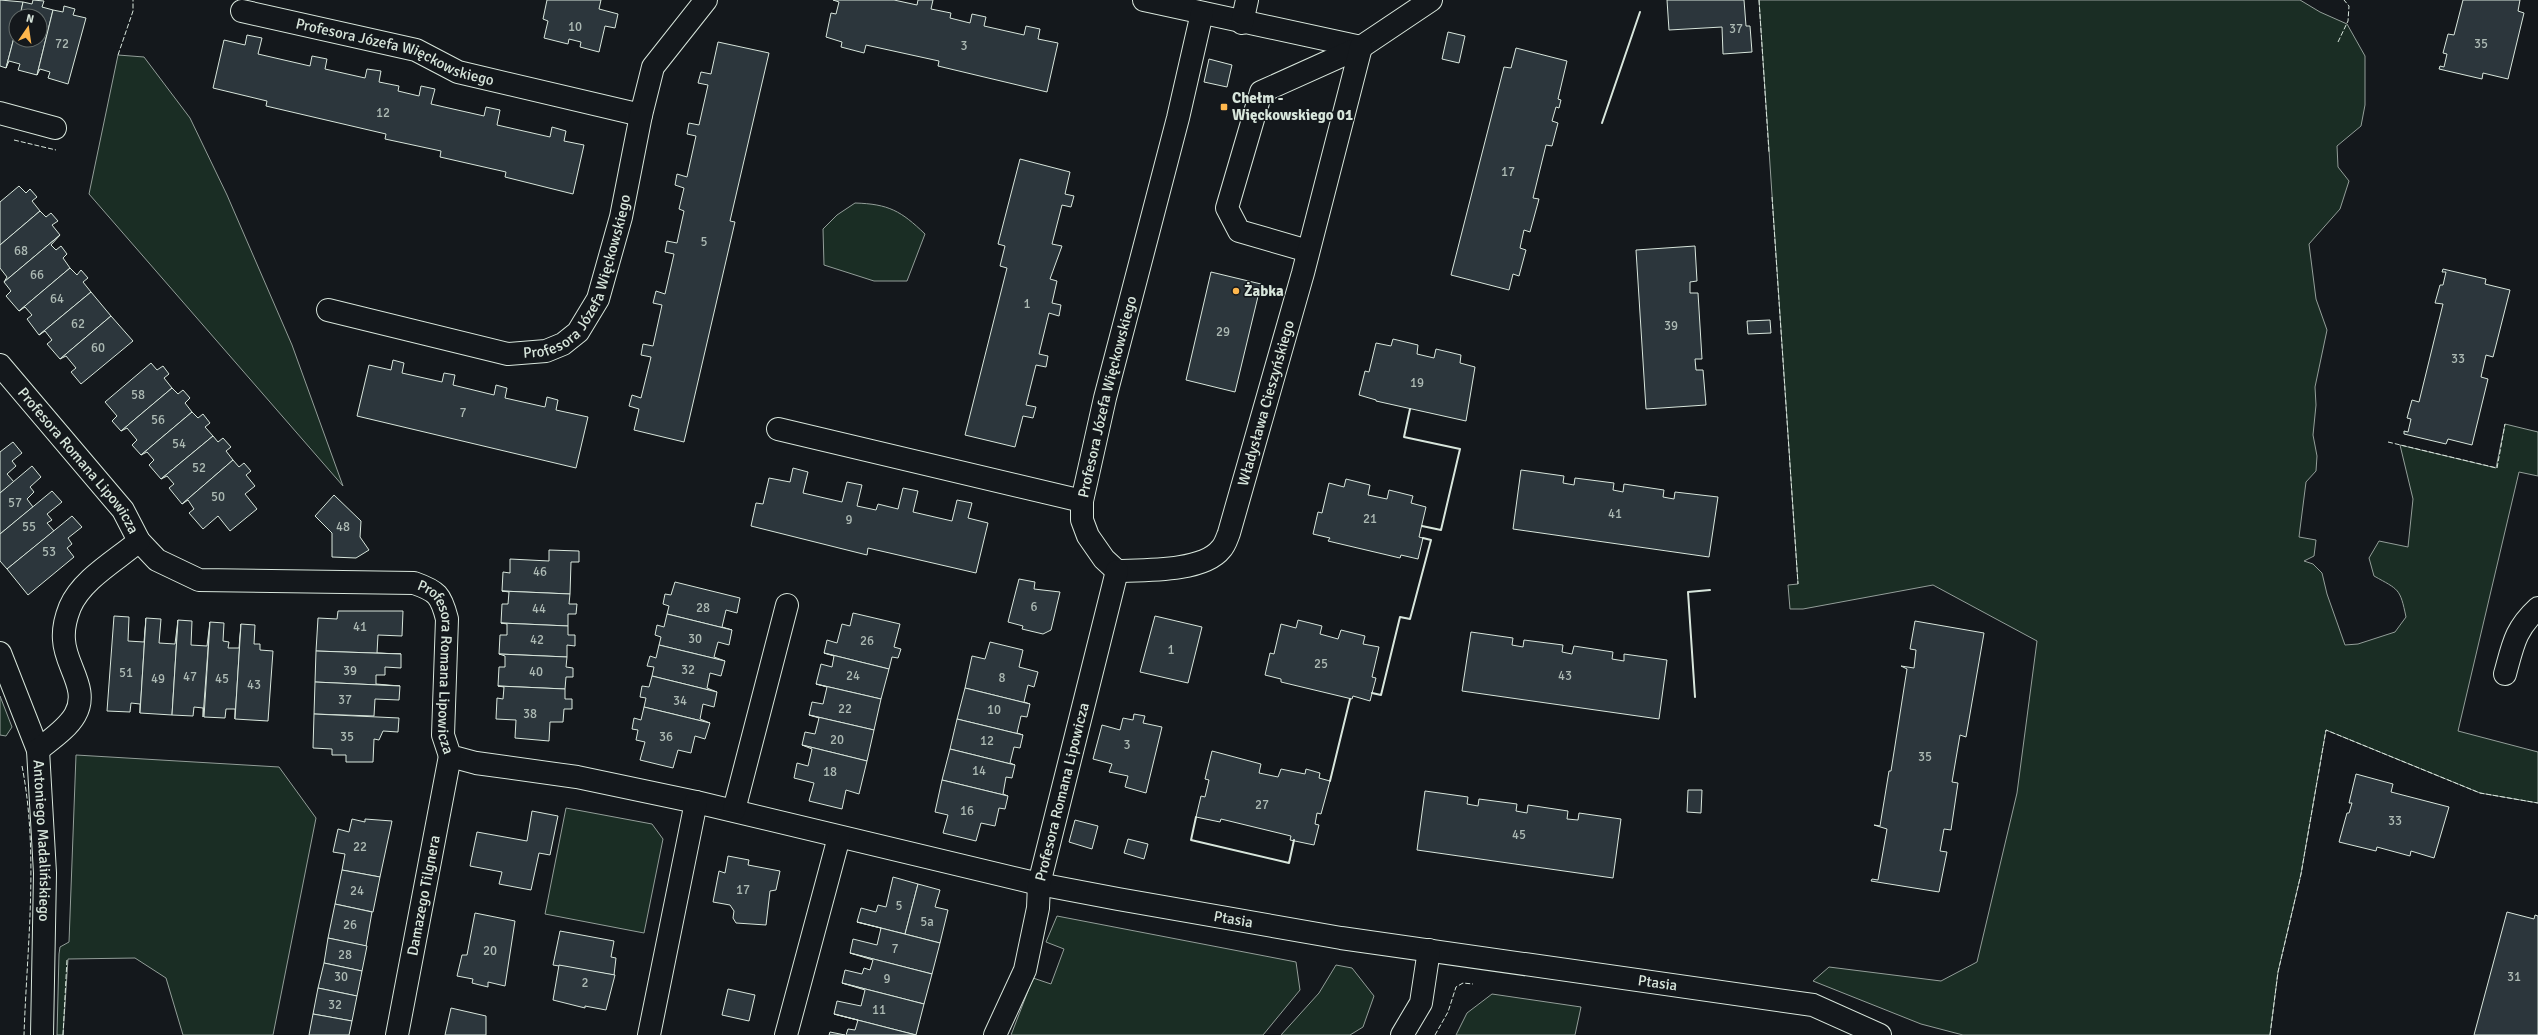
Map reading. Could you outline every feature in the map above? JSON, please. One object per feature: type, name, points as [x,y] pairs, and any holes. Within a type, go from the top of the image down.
[{"type":"street","name":"Profesora Józefa Więckowskiego","points":[[328,310],[508,354],[546,351],[563,344],[578,332],[598,299],[621,217],[640,115],[653,67],[706,0]]},
{"type":"street","points":[[1144,0],[1242,23],[1361,47]]},
{"type":"street","points":[[1242,23],[1247,0]]},
{"type":"street","points":[[1308,251],[1239,231],[1227,208],[1261,92],[1361,47],[1431,0]]},
{"type":"street","name":"Profesora Józefa Więckowskiego","points":[[242,11],[416,50],[458,72],[640,115]]},
{"type":"street","name":"Profesora Józefa Więckowskiego","points":[[778,429],[1082,501],[1105,398],[1178,118],[1202,13]]},
{"type":"street","name":"Władysława Cieszyńskiego","points":[[1117,571],[1179,567],[1205,560],[1221,550],[1230,533],[1308,251],[1361,47]]},
{"type":"street","points":[[0,112],[55,128]]},
{"type":"street","name":"Profesora Romana Lipowicza","points":[[0,365],[123,510],[140,541],[157,560],[199,580],[414,582],[433,589],[442,601],[447,619],[443,735],[450,756],[476,763],[577,777],[734,810],[840,837],[1039,884],[1117,571]]},
{"type":"street","points":[[1082,501],[1082,520],[1088,536],[1104,560],[1117,571]]},
{"type":"street","name":"Profesora Romana Lipowicza","points":[[38,750],[68,725],[80,706],[81,692],[64,641],[64,626],[70,607],[82,588],[140,541]]},
{"type":"street","points":[[734,810],[787,605]]},
{"type":"street","points":[[2505,674],[2515,639],[2523,622],[2538,608]]},
{"type":"street","name":"Antoniego Madalińskiego","points":[[0,653],[38,750],[45,873],[42,1035]]},
{"type":"street","name":"Damazego Tilgnera","points":[[397,1035],[450,756]]},
{"type":"street","points":[[649,1035],[696,802]]},
{"type":"street","points":[[786,1035],[840,837]]},
{"type":"street","points":[[995,1035],[1025,970],[1038,908],[1039,884]]},
{"type":"street","name":"Ptasia","points":[[1039,884],[1292,929],[1813,1005],[1880,1035]]},
{"type":"street","points":[[1402,1035],[1421,1003],[1429,950]]},
{"type":"green space","points":[[1759,0],[2300,0],[2320,12],[2347,24],[2365,56],[2365,105],[2361,126],[2337,146],[2338,167],[2349,181],[2340,209],[2309,244],[2316,299],[2327,330],[2315,387],[2316,405],[2313,435],[2317,456],[2316,471],[2306,482],[2299,537],[2316,540],[2314,556],[2304,561],[2313,564],[2322,573],[2327,594],[2345,645],[2358,644],[2395,632],[2406,617],[2402,600],[2394,587],[2374,576],[2369,558],[2379,541],[2408,547],[2413,499],[2400,445],[2496,468],[2505,424],[2538,432],[2538,476],[2519,472],[2458,731],[2538,752],[2538,803],[2480,793],[2326,730],[2301,874],[2278,972],[2270,1035],[1963,1035],[1921,1024],[1813,981],[1829,967],[1941,981],[1977,962],[2017,793],[2037,641],[1933,585],[1803,609],[1790,609],[1788,585],[1798,584]]},
{"type":"green space","points":[[118,55],[144,57],[190,118],[227,195],[292,345],[343,486],[89,194]]},
{"type":"green space","points":[[855,203],[877,205],[894,210],[909,220],[925,234],[907,281],[874,281],[824,265],[823,229],[837,215]]},
{"type":"green space","points":[[0,696],[12,727],[6,736],[0,735]]},
{"type":"green space","points":[[76,755],[279,767],[316,818],[273,1035],[183,1035],[166,978],[135,958],[68,959],[63,1035],[57,1035],[59,954],[60,947],[69,942]]},
{"type":"green space","points":[[566,808],[652,824],[663,839],[644,933],[545,914]]},
{"type":"green space","points":[[1057,916],[1296,962],[1300,990],[1263,1035],[1011,1035],[1033,978],[1051,984],[1064,949],[1046,942]]},
{"type":"green space","points":[[1336,965],[1352,968],[1374,996],[1363,1027],[1350,1035],[1281,1035],[1319,993]]},
{"type":"green space","points":[[1492,994],[1581,1007],[1575,1035],[1456,1035],[1467,1013]]},
{"type":"building","points":[[0,0],[23,2],[22,8],[8,8],[8,48],[11,48],[6,68],[0,66]]},
{"type":"building","points":[[33,0],[44,1],[42,7],[46,8],[22,8],[23,2],[32,4]]},
{"type":"building","points":[[547,0],[601,0],[599,9],[618,14],[615,28],[605,26],[599,52],[580,47],[581,42],[569,39],[568,44],[544,38],[548,21],[543,19]]},
{"type":"building","points":[[833,0],[894,0],[917,5],[918,0],[933,0],[931,9],[951,13],[950,18],[970,23],[972,14],[986,17],[984,26],[1024,35],[1026,26],[1040,29],[1038,39],[1058,43],[1047,92],[938,66],[939,61],[866,45],[864,53],[841,47],[842,42],[826,37],[831,13],[836,14],[839,2]]},
{"type":"building","points":[[1667,0],[1744,0],[1746,26],[1750,26],[1752,52],[1723,54],[1722,27],[1669,30]]},
{"type":"building","points":[[2463,0],[2520,0],[2518,11],[2524,13],[2508,79],[2483,73],[2482,79],[2439,69],[2440,66],[2444,67],[2447,54],[2443,53],[2448,34],[2454,35]]},
{"type":"building","points":[[64,6],[75,9],[73,15],[86,18],[68,84],[48,78],[50,72],[40,69],[37,75],[44,48],[48,48],[48,30],[53,10],[63,12]]},
{"type":"building","points":[[48,9],[53,10],[48,30]]},
{"type":"building","points":[[1448,32],[1465,36],[1459,63],[1442,59]]},
{"type":"building","points":[[247,35],[262,38],[258,54],[310,66],[312,56],[327,59],[325,69],[365,78],[367,69],[381,71],[379,82],[399,86],[398,91],[419,96],[421,86],[435,89],[431,104],[484,116],[486,107],[500,110],[497,125],[550,137],[552,127],[566,131],[564,141],[584,145],[573,194],[505,177],[506,172],[440,157],[441,151],[385,139],[386,134],[266,106],[267,101],[213,88],[224,40],[245,45]]},
{"type":"building","points":[[718,42],[769,53],[730,221],[735,222],[684,442],[634,430],[639,409],[629,406],[632,395],[641,398],[651,357],[641,355],[643,344],[653,346],[662,305],[653,303],[656,291],[665,294],[674,254],[665,252],[667,241],[677,243],[684,211],[679,209],[684,188],[675,185],[677,174],[687,177],[696,136],[687,134],[689,123],[699,125],[708,85],[698,83],[701,72],[711,74]]},
{"type":"building","points":[[11,48],[44,48],[37,75],[18,70],[20,64],[9,61],[6,68]]},
{"type":"building","points":[[1516,48],[1567,61],[1558,99],[1561,100],[1559,108],[1556,107],[1552,121],[1558,123],[1552,146],[1546,145],[1533,198],[1539,199],[1530,232],[1524,230],[1520,248],[1526,250],[1519,276],[1513,274],[1509,290],[1451,275],[1504,67],[1511,68]]},
{"type":"building","points":[[1209,59],[1232,65],[1227,87],[1204,82]]},
{"type":"building","points":[[1020,159],[1070,172],[1065,194],[1074,196],[1071,207],[1062,205],[1052,244],[1062,246],[1050,279],[1057,281],[1052,303],[1061,305],[1059,316],[1049,313],[1039,354],[1048,356],[1046,367],[1036,365],[1026,405],[1036,407],[1033,418],[1023,416],[1015,447],[965,435],[1007,268],[1000,266],[1005,246],[998,244]]},
{"type":"building","points":[[19,186],[26,193],[30,189],[37,197],[32,201],[40,211],[0,245],[0,202]]},
{"type":"building","points":[[40,211],[46,217],[51,213],[58,221],[52,225],[60,235],[4,282],[7,277],[0,268],[0,245]]},
{"type":"building","points":[[60,235],[51,245],[56,250],[61,246],[67,254],[63,258],[70,268],[19,311],[6,296],[11,291],[4,282]]},
{"type":"building","points":[[1695,246],[1697,281],[1690,282],[1690,293],[1698,293],[1702,359],[1695,359],[1696,370],[1703,370],[1706,405],[1646,409],[1636,250]]},
{"type":"building","points":[[70,268],[77,275],[81,270],[88,278],[83,282],[91,292],[39,335],[27,319],[32,315],[25,307],[19,311]]},
{"type":"building","points":[[2443,269],[2486,279],[2485,284],[2510,290],[2493,357],[2486,355],[2481,377],[2488,379],[2472,445],[2448,439],[2446,444],[2404,434],[2404,431],[2408,432],[2411,419],[2407,418],[2412,400],[2419,402],[2443,304],[2435,303],[2440,285],[2443,285],[2446,272],[2442,272]]},
{"type":"building","points":[[1211,272],[1261,284],[1235,392],[1186,380]]},
{"type":"building","points":[[91,292],[111,316],[60,359],[47,344],[52,340],[45,331],[39,335]]},
{"type":"building","points":[[111,316],[133,341],[81,384],[71,372],[76,368],[66,356],[60,359]]},
{"type":"building","points":[[1770,320],[1771,333],[1748,334],[1747,321]]},
{"type":"building","points":[[1393,339],[1418,345],[1417,354],[1434,358],[1436,349],[1461,355],[1460,363],[1475,367],[1466,421],[1376,401],[1359,395],[1365,371],[1369,372],[1376,343],[1391,346]]},
{"type":"building","points":[[393,360],[404,363],[402,373],[442,382],[444,373],[455,375],[453,385],[494,395],[496,385],[507,388],[505,398],[545,407],[547,397],[558,400],[556,410],[588,417],[576,468],[357,416],[369,365],[391,370]]},
{"type":"building","points":[[151,363],[157,370],[163,366],[169,374],[164,378],[172,388],[121,431],[112,421],[117,416],[105,402]]},
{"type":"building","points":[[172,388],[178,394],[183,390],[190,398],[185,403],[192,412],[141,455],[132,445],[137,440],[127,428],[121,431]]},
{"type":"building","points":[[192,412],[198,418],[203,414],[210,423],[205,427],[213,436],[161,479],[149,465],[154,460],[147,452],[141,455]]},
{"type":"building","points":[[213,436],[218,442],[223,438],[231,447],[226,451],[233,460],[182,504],[169,488],[174,484],[167,476],[161,479]]},
{"type":"building","points":[[13,442],[22,453],[12,461],[16,466],[7,474],[14,482],[0,493],[0,452]]},
{"type":"building","points":[[233,460],[239,467],[244,463],[251,471],[246,475],[255,486],[245,494],[257,509],[230,531],[218,516],[203,529],[189,513],[194,509],[188,500],[182,504]]},
{"type":"building","points":[[32,466],[41,477],[30,487],[34,492],[27,499],[33,507],[0,534],[0,493]]},
{"type":"building","points":[[793,468],[808,472],[803,493],[842,502],[847,482],[862,485],[857,506],[876,510],[878,504],[898,509],[903,488],[918,491],[913,512],[952,521],[957,500],[972,503],[968,518],[988,523],[976,573],[868,548],[867,555],[751,526],[756,503],[763,504],[769,478],[790,482]]},
{"type":"building","points":[[1521,470],[1564,476],[1563,483],[1574,485],[1575,478],[1614,483],[1613,490],[1623,492],[1624,484],[1664,490],[1663,497],[1674,499],[1675,492],[1718,497],[1709,557],[1513,529]]},
{"type":"building","points":[[1346,479],[1370,485],[1368,495],[1387,499],[1389,490],[1413,496],[1411,503],[1426,507],[1419,537],[1423,538],[1418,559],[1401,555],[1400,558],[1328,541],[1330,538],[1313,534],[1318,512],[1322,513],[1329,483],[1344,487]]},
{"type":"building","points":[[52,491],[62,502],[47,514],[52,520],[47,523],[54,531],[7,569],[0,561],[0,534]]},
{"type":"building","points":[[334,495],[361,521],[360,537],[369,550],[356,558],[332,557],[332,533],[315,516]]},
{"type":"building","points":[[72,516],[82,527],[68,538],[72,544],[67,548],[74,557],[28,595],[7,569]]},
{"type":"building","points":[[549,550],[579,551],[579,562],[571,562],[570,594],[502,591],[503,572],[510,573],[510,559],[549,561]]},
{"type":"building","points":[[1019,579],[1035,582],[1034,589],[1060,592],[1051,630],[1043,634],[1022,629],[1023,626],[1008,622]]},
{"type":"building","points":[[675,582],[740,598],[737,613],[726,610],[722,627],[732,630],[667,614],[669,606],[663,604],[665,594],[671,595]]},
{"type":"building","points":[[502,591],[570,594],[569,604],[577,604],[576,614],[568,614],[568,626],[501,623],[502,604],[508,604],[509,592]]},
{"type":"building","points":[[338,611],[403,611],[402,636],[378,635],[377,653],[401,654],[316,651],[318,618],[337,619]]},
{"type":"building","points":[[853,613],[900,624],[894,647],[901,649],[898,658],[892,657],[889,669],[824,653],[827,640],[837,643],[842,624],[850,626]]},
{"type":"building","points":[[667,614],[732,630],[729,645],[718,642],[714,657],[725,661],[659,645],[661,637],[655,635],[657,625],[664,627]]},
{"type":"building","points":[[114,616],[129,617],[128,641],[144,642],[146,618],[140,713],[140,704],[131,703],[130,712],[107,711]]},
{"type":"building","points":[[1155,616],[1202,627],[1188,683],[1140,672]]},
{"type":"building","points":[[146,618],[161,619],[159,643],[175,644],[178,620],[172,715],[140,713]]},
{"type":"building","points":[[178,620],[192,621],[191,645],[207,646],[210,622],[203,717],[203,708],[194,707],[193,716],[172,715]]},
{"type":"building","points":[[1298,620],[1322,626],[1320,634],[1338,639],[1341,630],[1365,636],[1363,644],[1379,647],[1372,677],[1376,678],[1370,701],[1353,696],[1352,699],[1281,682],[1281,679],[1265,675],[1270,653],[1274,654],[1281,624],[1296,628]]},
{"type":"building","points":[[1915,621],[1984,633],[1966,737],[1960,735],[1952,782],[1958,783],[1951,830],[1944,829],[1940,851],[1947,852],[1939,892],[1871,881],[1872,879],[1878,880],[1887,829],[1874,825],[1880,826],[1889,771],[1891,771],[1907,669],[1901,666],[1914,668],[1916,650],[1910,649]]},
{"type":"building","points":[[210,622],[224,623],[223,641],[229,642],[228,648],[239,648],[241,624],[235,719],[235,709],[226,709],[225,718],[204,717]]},
{"type":"building","points":[[501,623],[568,626],[568,635],[575,635],[575,646],[567,645],[567,657],[499,654],[500,635],[507,635],[507,624]]},
{"type":"building","points":[[241,624],[255,625],[254,644],[260,644],[260,650],[273,651],[268,721],[235,719]]},
{"type":"building","points":[[1471,632],[1513,638],[1512,645],[1523,647],[1524,640],[1563,645],[1562,652],[1572,654],[1574,646],[1613,652],[1612,659],[1624,661],[1624,654],[1667,660],[1659,719],[1462,691]]},
{"type":"building","points":[[990,642],[1023,650],[1019,667],[1038,672],[1034,687],[1028,685],[1024,702],[1030,704],[965,688],[972,656],[985,659]]},
{"type":"building","points":[[659,645],[725,661],[721,676],[710,673],[707,688],[717,692],[652,676],[654,667],[647,666],[650,656],[656,658]]},
{"type":"building","points":[[316,651],[401,654],[401,668],[385,667],[385,675],[376,675],[376,684],[400,686],[315,682]]},
{"type":"building","points":[[824,653],[889,669],[881,699],[816,684],[821,664],[832,667],[834,656]]},
{"type":"building","points":[[499,654],[567,657],[566,667],[573,668],[573,677],[566,677],[565,689],[498,686],[499,667],[505,667],[505,656]]},
{"type":"building","points":[[652,676],[717,692],[714,707],[703,704],[700,719],[710,723],[644,707],[646,698],[640,697],[642,686],[649,687]]},
{"type":"building","points":[[315,682],[400,686],[399,700],[375,699],[374,716],[314,714]]},
{"type":"building","points":[[816,684],[881,699],[874,730],[809,715],[812,702],[823,704],[827,687]]},
{"type":"building","points":[[498,686],[565,689],[565,699],[572,699],[572,709],[564,709],[563,722],[550,722],[549,741],[515,738],[516,720],[496,719],[497,698],[503,699],[504,687]]},
{"type":"building","points":[[965,688],[1030,704],[1027,717],[1021,716],[1017,733],[1023,735],[957,719]]},
{"type":"building","points":[[644,707],[710,723],[705,739],[695,736],[691,753],[678,750],[673,768],[640,760],[645,742],[636,740],[638,730],[632,729],[634,718],[641,720]]},
{"type":"building","points":[[314,714],[399,718],[398,732],[383,731],[379,740],[374,739],[373,762],[346,762],[346,755],[332,755],[332,749],[313,748]]},
{"type":"building","points":[[1134,714],[1145,716],[1143,723],[1162,727],[1146,793],[1125,787],[1128,776],[1109,772],[1112,764],[1093,759],[1102,725],[1120,730],[1123,718],[1133,720]]},
{"type":"building","points":[[809,715],[874,730],[867,761],[802,745],[805,732],[815,734],[819,718]]},
{"type":"building","points":[[957,719],[1023,735],[1020,748],[1014,747],[1010,763],[1015,765],[950,749]]},
{"type":"building","points":[[802,745],[867,761],[859,794],[846,790],[842,809],[809,801],[814,783],[794,778],[797,763],[808,766],[812,749]]},
{"type":"building","points":[[950,749],[1015,765],[1012,778],[1006,777],[1003,794],[1008,796],[942,780]]},
{"type":"building","points":[[1212,751],[1261,764],[1259,773],[1278,777],[1281,769],[1305,774],[1306,769],[1320,773],[1319,778],[1330,781],[1321,814],[1317,813],[1315,824],[1319,825],[1314,845],[1290,840],[1291,836],[1221,819],[1220,822],[1196,817],[1201,796],[1205,797],[1209,780],[1205,779]]},
{"type":"building","points":[[2356,774],[2393,784],[2391,792],[2449,807],[2434,858],[2411,851],[2410,856],[2377,847],[2376,851],[2339,842],[2347,813],[2349,813],[2352,803],[2349,803]]},
{"type":"building","points":[[942,780],[1008,796],[1005,809],[999,808],[995,826],[981,823],[976,841],[943,833],[948,815],[935,812]]},
{"type":"building","points":[[1688,790],[1702,790],[1701,813],[1687,812]]},
{"type":"building","points":[[1425,791],[1468,797],[1467,804],[1478,806],[1479,799],[1517,804],[1516,811],[1527,813],[1528,805],[1568,811],[1567,819],[1578,820],[1579,813],[1621,819],[1613,878],[1417,850]]},
{"type":"building","points":[[532,811],[558,816],[550,855],[539,853],[531,890],[499,884],[502,872],[470,866],[477,832],[527,841]]},
{"type":"building","points":[[352,819],[365,822],[365,819],[392,821],[380,877],[342,870],[345,854],[333,852],[338,829],[349,832]]},
{"type":"building","points":[[1075,820],[1098,826],[1092,849],[1069,842]]},
{"type":"building","points":[[1128,839],[1148,844],[1144,859],[1124,853]]},
{"type":"building","points":[[728,856],[749,860],[748,865],[780,871],[776,890],[770,891],[766,925],[736,923],[733,918],[734,911],[730,905],[713,902],[719,871],[725,873]]},
{"type":"building","points":[[342,870],[380,877],[373,912],[335,904]]},
{"type":"building","points":[[893,877],[918,884],[905,934],[857,922],[861,908],[876,912],[878,905],[886,907]]},
{"type":"building","points":[[918,884],[940,890],[935,907],[948,910],[940,943],[905,934]]},
{"type":"building","points":[[335,904],[372,912],[366,946],[328,938]]},
{"type":"building","points":[[2507,912],[2534,919],[2535,915],[2538,916],[2538,1035],[2474,1035]]},
{"type":"building","points":[[475,913],[515,921],[505,986],[488,982],[488,987],[472,983],[473,979],[457,976],[462,955],[467,955]]},
{"type":"building","points":[[881,928],[940,943],[932,974],[850,953],[853,939],[877,945]]},
{"type":"building","points":[[560,931],[614,941],[611,957],[616,958],[614,975],[553,965]]},
{"type":"building","points":[[328,938],[367,946],[362,971],[324,963]]},
{"type":"building","points":[[850,953],[932,974],[924,1004],[842,983],[845,970],[862,974],[864,968],[870,970],[873,960]]},
{"type":"building","points":[[324,963],[362,971],[357,996],[318,988]]},
{"type":"building","points":[[559,965],[615,975],[606,1010],[585,1006],[585,1008],[553,1000]]},
{"type":"building","points":[[842,983],[924,1004],[916,1035],[834,1014],[837,1001],[861,1006],[865,990]]},
{"type":"building","points":[[318,988],[357,996],[352,1021],[313,1014]]},
{"type":"building","points":[[728,989],[755,995],[749,1021],[722,1015]]},
{"type":"building","points":[[451,1008],[486,1016],[486,1035],[445,1035]]},
{"type":"building","points":[[313,1014],[352,1021],[349,1035],[309,1035]]},
{"type":"building","points":[[858,1020],[916,1035],[846,1035],[848,1029],[855,1030]]},
{"type":"building","points":[[830,1032],[845,1035],[829,1035]]},
{"type":"fence","points":[[118,55],[133,11],[133,0]]},
{"type":"fence","points":[[1759,0],[1769,153]]},
{"type":"fence","points":[[2338,42],[2348,21],[2349,6],[2344,0]]},
{"type":"fence","points":[[14,140],[56,150]]},
{"type":"fence","points":[[1772,197],[1798,584]]},
{"type":"fence","points":[[2388,442],[2497,468],[2505,424]]},
{"type":"fence","points":[[2270,1035],[2278,972],[2301,874],[2326,730],[2480,793],[2538,803]]},
{"type":"fence","points":[[22,766],[30,832],[31,866],[24,1035]]},
{"type":"fence","points":[[63,1035],[67,959]]},
{"type":"fence","points":[[1435,1035],[1448,1012],[1456,987],[1463,983],[1473,984]]},
{"type":"wall","points":[[1602,123],[1640,12]]},
{"type":"wall","points":[[1410,409],[1404,437],[1460,449],[1441,530],[1422,526]]},
{"type":"wall","points":[[1372,693],[1381,695],[1400,617],[1410,619],[1431,540],[1423,538]]},
{"type":"wall","points":[[1695,697],[1688,592],[1710,590]]},
{"type":"wall","points":[[1330,781],[1350,699]]},
{"type":"wall","points":[[1196,817],[1191,840],[1289,863],[1294,840]]},
{"type":"place","name":"Chełm - Więckowskiego 01","points":[[1224,107]]},
{"type":"place","name":"Żabka","points":[[1236,291]]}]
